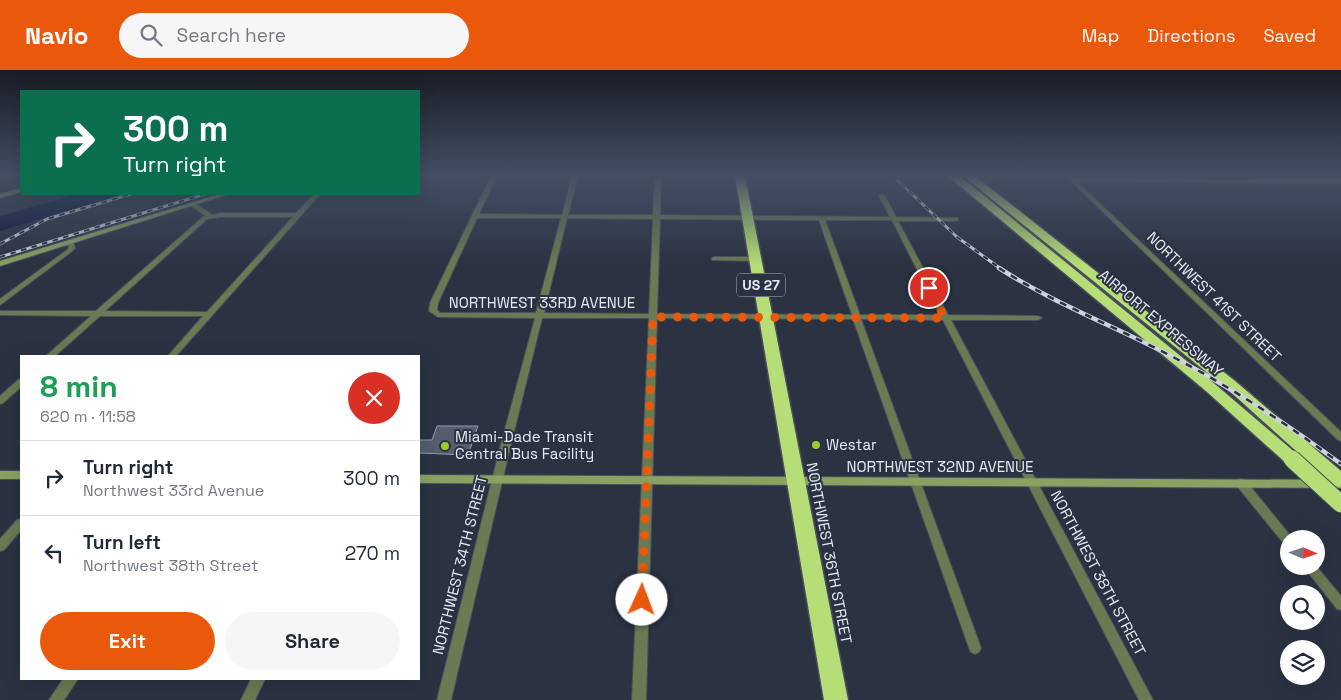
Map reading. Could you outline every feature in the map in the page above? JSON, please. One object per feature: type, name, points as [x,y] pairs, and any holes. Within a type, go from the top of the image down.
[{"type":"highway","name":"NORTHWEST 36TH STREET","points":[[746,205],[795,482],[836,700]]},
{"type":"highway","name":"AIRPORT EXPRESSWAY","points":[[989,205],[1204,382],[1341,504]]},
{"type":"highway","name":"AIRPORT EXPRESSWAY","points":[[1005,205],[1230,384],[1341,482]]},
{"type":"highway","points":[[1010,205],[1048,239]]},
{"type":"main road","points":[[0,264],[188,205]]},
{"type":"main road","points":[[0,475],[20,476]]},
{"type":"main road","name":"NORTHWEST 32ND AVENUE","points":[[420,479],[795,482],[1341,482]]},
{"type":"street","points":[[194,205],[210,216]]},
{"type":"street","points":[[173,355],[307,205]]},
{"type":"street","points":[[480,205],[475,216],[956,218]]},
{"type":"street","name":"NORTHWEST 34TH STREET","points":[[444,700],[498,479],[569,205]]},
{"type":"street","points":[[639,700],[657,205]]},
{"type":"street","name":"NORTHWEST 38TH STREET","points":[[887,205],[1146,700]]},
{"type":"street","name":"NORTHWEST 41ST STREET","points":[[1098,205],[1341,438]]},
{"type":"street","points":[[51,355],[200,221],[210,216],[298,215]]},
{"type":"street","name":"NORTHWEST 33RD AVENUE","points":[[475,216],[434,304],[435,314],[451,316],[1038,318]]},
{"type":"street","points":[[821,218],[975,648]]},
{"type":"street","points":[[0,304],[69,251],[72,248],[70,242]]},
{"type":"street","points":[[714,259],[756,259]]},
{"type":"street","points":[[0,313],[209,314]]},
{"type":"street","points":[[0,401],[20,383]]},
{"type":"street","points":[[1241,483],[1280,531]]},
{"type":"street","points":[[0,547],[20,524]]},
{"type":"street","points":[[1316,575],[1341,605]]},
{"type":"street","points":[[56,700],[70,680]]},
{"type":"street","points":[[248,700],[258,680]]},
{"type":"water","points":[[37,205],[86,205],[0,231],[0,216]]},
{"type":"building","name":"Miami-Dade Transit Central Bus Facility","points":[[437,426],[478,426],[468,455],[420,453],[420,440],[432,440]]},
{"type":"railway","points":[[0,244],[47,219],[93,205]]},
{"type":"railway","points":[[0,257],[168,205]]},
{"type":"railway","points":[[924,205],[957,237],[1001,269]]},
{"type":"railway","points":[[999,268],[1041,292],[1215,380],[1279,420],[1341,464]]},
{"type":"place","name":"Westar","points":[[816,445]]},
{"type":"place","name":"Miami-Dade Transit Central Bus Facility","points":[[445,446]]},
{"type":"route","points":[[642,600],[653,317],[945,318],[929,288]]}]
